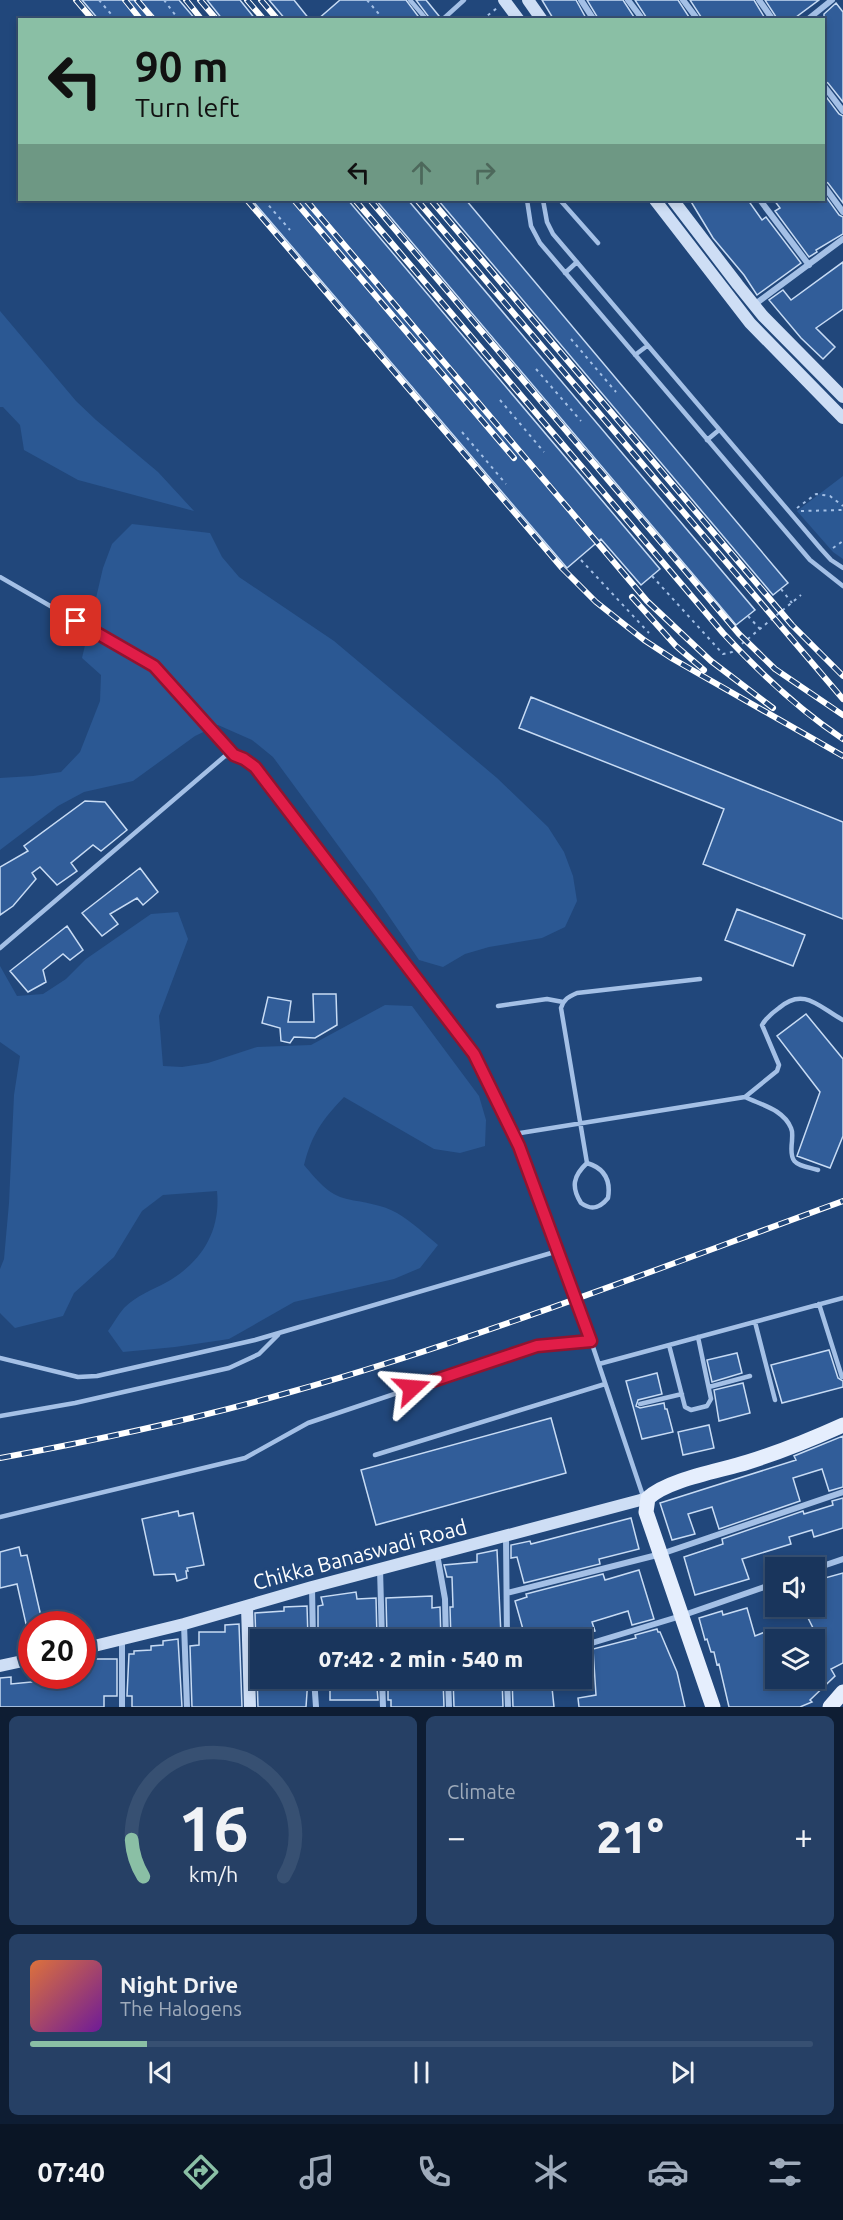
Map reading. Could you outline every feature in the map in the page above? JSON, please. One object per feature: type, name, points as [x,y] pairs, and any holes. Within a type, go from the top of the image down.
[{"type":"main road","points":[[712,1707],[646,1512],[646,1498],[671,1484],[758,1458],[812,1439],[843,1425]]},
{"type":"main road","points":[[830,1707],[843,1692]]},
{"type":"street","points":[[528,0],[541,18]]},
{"type":"street","points":[[581,0],[593,18]]},
{"type":"street","points":[[628,0],[642,18]]},
{"type":"street","points":[[683,0],[696,18]]},
{"type":"street","points":[[759,0],[772,18]]},
{"type":"street","points":[[809,18],[830,0]]},
{"type":"street","points":[[502,3],[517,18]]},
{"type":"street","points":[[825,87],[843,111]]},
{"type":"street","points":[[825,187],[843,212]]},
{"type":"street","points":[[656,201],[750,323],[843,418]]},
{"type":"street","points":[[675,201],[754,305],[843,397]]},
{"type":"street","points":[[761,201],[808,265]]},
{"type":"street","points":[[754,305],[843,239]]},
{"type":"street","points":[[507,1593],[661,1554],[843,1492]]},
{"type":"street","name":"Chikka Banaswadi Road","points":[[96,1646],[646,1498]]},
{"type":"street","points":[[506,1535],[507,1629]]},
{"type":"street","points":[[437,1553],[445,1599],[446,1629]]},
{"type":"street","points":[[825,1565],[843,1559]]},
{"type":"street","points":[[380,1569],[382,1629]]},
{"type":"street","points":[[592,1643],[681,1616],[765,1586]]},
{"type":"street","points":[[312,1587],[313,1629]]},
{"type":"street","points":[[247,1606],[250,1707]]},
{"type":"street","points":[[184,1624],[187,1707]]},
{"type":"street","points":[[122,1641],[122,1707]]},
{"type":"street","points":[[0,1666],[18,1662]]},
{"type":"street","points":[[315,1689],[316,1707]]},
{"type":"street","points":[[382,1689],[383,1707]]},
{"type":"street","points":[[448,1689],[449,1707]]},
{"type":"street","points":[[507,1689],[508,1707]]},
{"type":"lane","points":[[410,0],[425,18]]},
{"type":"lane","points":[[444,18],[464,0]]},
{"type":"lane","points":[[527,201],[528,215],[535,236],[565,273],[810,561],[843,586]]},
{"type":"lane","points":[[543,201],[547,222],[553,234],[828,557],[843,568]]},
{"type":"lane","points":[[561,201],[598,243]]},
{"type":"lane","points":[[565,273],[577,262]]},
{"type":"lane","points":[[635,355],[647,346]]},
{"type":"lane","points":[[707,440],[719,430]]},
{"type":"lane","points":[[0,576],[154,666],[234,755],[255,767],[474,1054],[514,1134],[591,1341],[646,1498]]},
{"type":"lane","points":[[0,948],[218,761],[225,756],[234,755]]},
{"type":"lane","points":[[587,1163],[561,1008],[563,1002],[567,997],[577,993],[700,979]]},
{"type":"lane","points":[[514,1134],[745,1097],[777,1071],[779,1065],[762,1026],[783,1004],[797,997],[819,1005],[843,1020]]},
{"type":"lane","points":[[498,1006],[547,999],[563,1002]]},
{"type":"lane","points":[[745,1097],[771,1108],[787,1121],[792,1130],[790,1152],[793,1160],[796,1164],[818,1170]]},
{"type":"lane","points":[[587,1163],[599,1168],[605,1174],[608,1182],[608,1198],[600,1206],[593,1208],[580,1203],[574,1190],[577,1173],[587,1163]]},
{"type":"lane","points":[[0,1358],[78,1377],[97,1376],[280,1333],[558,1251]]},
{"type":"lane","points":[[599,1364],[843,1298]]},
{"type":"lane","points":[[819,1304],[842,1377]]},
{"type":"lane","points":[[754,1322],[775,1400]]},
{"type":"lane","points":[[0,1416],[75,1403],[230,1368],[259,1354],[280,1333]]},
{"type":"lane","points":[[669,1345],[688,1410],[707,1406],[711,1399],[698,1337]]},
{"type":"lane","points":[[0,1516],[245,1458],[308,1424],[526,1349],[549,1344],[591,1341]]},
{"type":"lane","points":[[709,1387],[750,1376]]},
{"type":"lane","points":[[375,1455],[605,1384]]},
{"type":"lane","points":[[640,1404],[682,1394]]},
{"type":"path","points":[[99,0],[114,18]]},
{"type":"path","points":[[164,0],[176,16]]},
{"type":"path","points":[[367,0],[382,18]]},
{"type":"path","points":[[484,18],[502,3]]},
{"type":"path","points":[[265,201],[290,230]]},
{"type":"path","points":[[571,339],[616,392]]},
{"type":"path","points":[[536,369],[581,421]]},
{"type":"path","points":[[500,400],[544,452]]},
{"type":"path","points":[[462,432],[506,484]]},
{"type":"path","points":[[843,506],[830,496],[816,494],[792,511],[843,510]]},
{"type":"path","points":[[828,557],[833,548],[843,540]]},
{"type":"path","points":[[581,560],[649,633]]},
{"type":"path","points":[[652,576],[723,654],[732,652],[801,596]]},
{"type":"path","points":[[781,589],[792,603]]},
{"type":"path","points":[[748,615],[760,629]]},
{"type":"shaded area","points":[[0,311],[76,401],[158,472],[194,511],[78,480],[24,450],[20,425],[3,407],[0,407]]},
{"type":"shaded area","points":[[843,476],[843,559],[833,552],[797,511]]},
{"type":"shaded area","points":[[132,524],[210,533],[222,557],[239,577],[334,641],[497,778],[548,827],[564,852],[573,876],[577,901],[565,927],[542,938],[489,947],[465,954],[443,967],[419,960],[273,757],[252,740],[218,725],[195,736],[133,781],[84,792],[58,806],[0,850],[0,778],[61,772],[80,752],[100,701],[101,675],[82,658],[103,568],[112,544]]},
{"type":"shaded area","points":[[178,912],[188,939],[159,1016],[163,1066],[182,1067],[208,1063],[257,1047],[311,1045],[385,1005],[412,1006],[479,1096],[486,1120],[485,1146],[460,1153],[434,1149],[344,1097],[319,1128],[304,1165],[323,1186],[334,1194],[391,1210],[408,1220],[438,1245],[420,1268],[394,1279],[294,1302],[229,1339],[123,1352],[108,1331],[124,1308],[190,1265],[207,1244],[216,1219],[217,1191],[163,1195],[142,1211],[114,1257],[74,1293],[63,1316],[15,1328],[0,1313],[0,1269],[4,1259],[14,1095],[20,1056],[0,1042],[0,966],[17,996],[43,994],[66,979],[86,959],[151,914]]},
{"type":"building","points":[[82,0],[179,0],[194,18],[97,18]]},
{"type":"building","points":[[207,0],[240,0],[254,18],[221,18]]},
{"type":"building","points":[[269,0],[294,0],[308,18],[284,18]]},
{"type":"building","points":[[340,0],[406,0],[420,18],[319,18]]},
{"type":"building","points":[[416,0],[426,0],[439,16],[438,18],[430,18]]},
{"type":"building","points":[[542,0],[576,0],[586,18],[553,18]]},
{"type":"building","points":[[587,0],[623,0],[635,18],[598,18]]},
{"type":"building","points":[[635,0],[678,0],[690,18],[647,18]]},
{"type":"building","points":[[690,0],[754,0],[765,18],[702,18]]},
{"type":"building","points":[[765,0],[819,0],[795,18],[777,18]]},
{"type":"building","points":[[836,3],[843,12],[843,102],[825,82],[824,14]]},
{"type":"building","points":[[825,95],[843,116],[843,203],[825,182]]},
{"type":"building","points":[[825,195],[843,217],[843,234],[816,250],[817,252],[809,257],[775,211],[780,208],[775,201],[825,201]]},
{"type":"building","points":[[253,201],[349,201],[660,569],[641,585],[601,539],[567,568]]},
{"type":"building","points":[[377,201],[409,201],[755,610],[736,625]]},
{"type":"building","points":[[439,201],[467,201],[788,583],[773,595]]},
{"type":"building","points":[[691,201],[749,201],[762,220],[766,217],[801,263],[757,295],[744,275],[713,238]]},
{"type":"building","points":[[843,262],[843,309],[816,328],[835,347],[823,359],[801,338],[769,300],[783,290],[791,300]]},
{"type":"building","points":[[531,697],[843,822],[843,919],[703,864],[724,809],[519,728]]},
{"type":"building","points":[[85,801],[105,802],[127,830],[101,851],[93,845],[71,863],[77,871],[57,885],[40,867],[32,873],[36,879],[13,906],[0,915],[0,867],[28,851],[24,846]]},
{"type":"building","points":[[140,868],[158,892],[143,905],[137,898],[110,914],[118,924],[102,936],[82,913]]},
{"type":"building","points":[[737,909],[805,935],[793,966],[725,940]]},
{"type":"building","points":[[67,926],[83,950],[70,960],[63,954],[43,970],[46,982],[28,992],[10,971]]},
{"type":"building","points":[[313,994],[336,994],[337,1025],[315,1038],[294,1037],[290,1043],[281,1041],[280,1028],[262,1023],[268,997],[291,1001],[288,1022],[314,1022]]},
{"type":"building","points":[[806,1014],[843,1059],[843,1136],[830,1168],[797,1156],[820,1092],[777,1036]]},
{"type":"building","points":[[829,1350],[838,1378],[843,1381],[843,1387],[782,1403],[771,1365]]},
{"type":"building","points":[[737,1353],[742,1373],[712,1382],[707,1360]]},
{"type":"building","points":[[657,1373],[662,1394],[638,1400],[636,1406],[640,1408],[664,1403],[673,1432],[642,1439],[626,1381]]},
{"type":"building","points":[[743,1383],[750,1413],[719,1421],[714,1390]]},
{"type":"building","points":[[551,1418],[566,1473],[376,1525],[361,1470]]},
{"type":"building","points":[[709,1425],[714,1448],[683,1455],[678,1432]]},
{"type":"building","points":[[843,1436],[843,1487],[829,1491],[822,1469],[793,1478],[800,1501],[719,1529],[712,1507],[688,1514],[695,1534],[672,1540],[660,1503],[796,1460],[794,1456]]},
{"type":"building","points":[[843,1498],[843,1528],[814,1537],[812,1530],[789,1537],[791,1544],[742,1559],[749,1579],[695,1595],[684,1557],[723,1544],[722,1539],[803,1511],[804,1514],[833,1505],[832,1501]]},
{"type":"building","points":[[178,1511],[179,1516],[193,1513],[204,1565],[187,1568],[187,1578],[177,1581],[175,1574],[154,1575],[142,1519]]},
{"type":"building","points":[[631,1518],[639,1549],[599,1559],[600,1564],[524,1583],[517,1557],[511,1558],[511,1545],[530,1541],[531,1544]]},
{"type":"building","points":[[19,1547],[21,1556],[27,1555],[40,1611],[23,1611],[17,1584],[0,1588],[0,1552]]},
{"type":"building","points":[[497,1550],[501,1629],[451,1629],[452,1577],[447,1577],[444,1565],[477,1562],[477,1554]]},
{"type":"building","points":[[639,1570],[654,1619],[632,1625],[628,1611],[592,1622],[595,1631],[592,1632],[592,1629],[523,1629],[515,1601],[527,1597],[526,1594],[603,1574],[605,1580]]},
{"type":"building","points":[[843,1573],[843,1663],[831,1669],[835,1676],[825,1686],[825,1629],[814,1629],[808,1617],[825,1617],[825,1578]]},
{"type":"building","points":[[356,1592],[357,1599],[376,1598],[377,1629],[318,1629],[318,1606],[323,1605],[321,1597]]},
{"type":"building","points":[[432,1596],[432,1608],[440,1607],[441,1629],[387,1629],[386,1598]]},
{"type":"building","points":[[307,1606],[308,1629],[256,1629],[255,1613],[284,1611],[284,1607]]},
{"type":"building","points":[[747,1608],[755,1636],[765,1632],[765,1689],[821,1689],[810,1700],[812,1702],[800,1707],[729,1707],[719,1664],[717,1665],[714,1652],[711,1652],[707,1639],[705,1640],[699,1618],[722,1611],[723,1615]]},
{"type":"building","points":[[239,1624],[242,1707],[192,1707],[190,1646],[199,1645],[199,1632],[225,1632],[225,1625]]},
{"type":"building","points":[[657,1629],[677,1672],[685,1707],[579,1707],[578,1698],[596,1695],[593,1649],[636,1638],[635,1635]]},
{"type":"building","points":[[178,1639],[182,1707],[132,1707],[132,1696],[127,1696],[129,1654],[134,1654],[134,1651],[151,1650],[151,1646],[163,1645],[163,1641]]},
{"type":"building","points":[[96,1659],[117,1659],[117,1696],[104,1696],[104,1707],[0,1707],[0,1678],[11,1677],[11,1684],[18,1683],[18,1689],[96,1689]]},
{"type":"building","points":[[257,1689],[307,1689],[306,1707],[258,1707]]},
{"type":"building","points":[[330,1689],[377,1689],[378,1700],[330,1700]]},
{"type":"building","points":[[388,1689],[443,1689],[444,1707],[391,1707],[391,1700],[388,1700]]},
{"type":"building","points":[[453,1689],[502,1689],[503,1707],[454,1707]]},
{"type":"building","points":[[512,1689],[552,1689],[554,1707],[513,1707]]},
{"type":"railway","points":[[76,0],[91,18]]},
{"type":"railway","points":[[125,0],[139,18]]},
{"type":"railway","points":[[137,0],[152,18]]},
{"type":"railway","points":[[186,0],[200,18]]},
{"type":"railway","points":[[200,0],[215,18]]},
{"type":"railway","points":[[247,0],[262,18]]},
{"type":"railway","points":[[261,0],[276,18]]},
{"type":"railway","points":[[248,201],[562,568],[596,602],[644,640],[673,659],[843,756]]},
{"type":"railway","points":[[295,201],[514,458]]},
{"type":"railway","points":[[307,201],[647,601],[711,661],[773,708]]},
{"type":"railway","points":[[356,201],[723,633],[780,690],[843,739]]},
{"type":"railway","points":[[371,201],[739,634],[775,669],[843,715]]},
{"type":"railway","points":[[418,201],[843,699]]},
{"type":"railway","points":[[432,201],[792,625],[843,676]]},
{"type":"railway","points":[[632,597],[676,646],[704,670]]},
{"type":"railway","points":[[0,1458],[180,1421],[358,1372],[497,1327],[843,1201]]},
{"type":"route","points":[[76,621],[154,666],[234,755],[255,767],[474,1054],[519,1146],[591,1341],[537,1346],[412,1388]]}]
